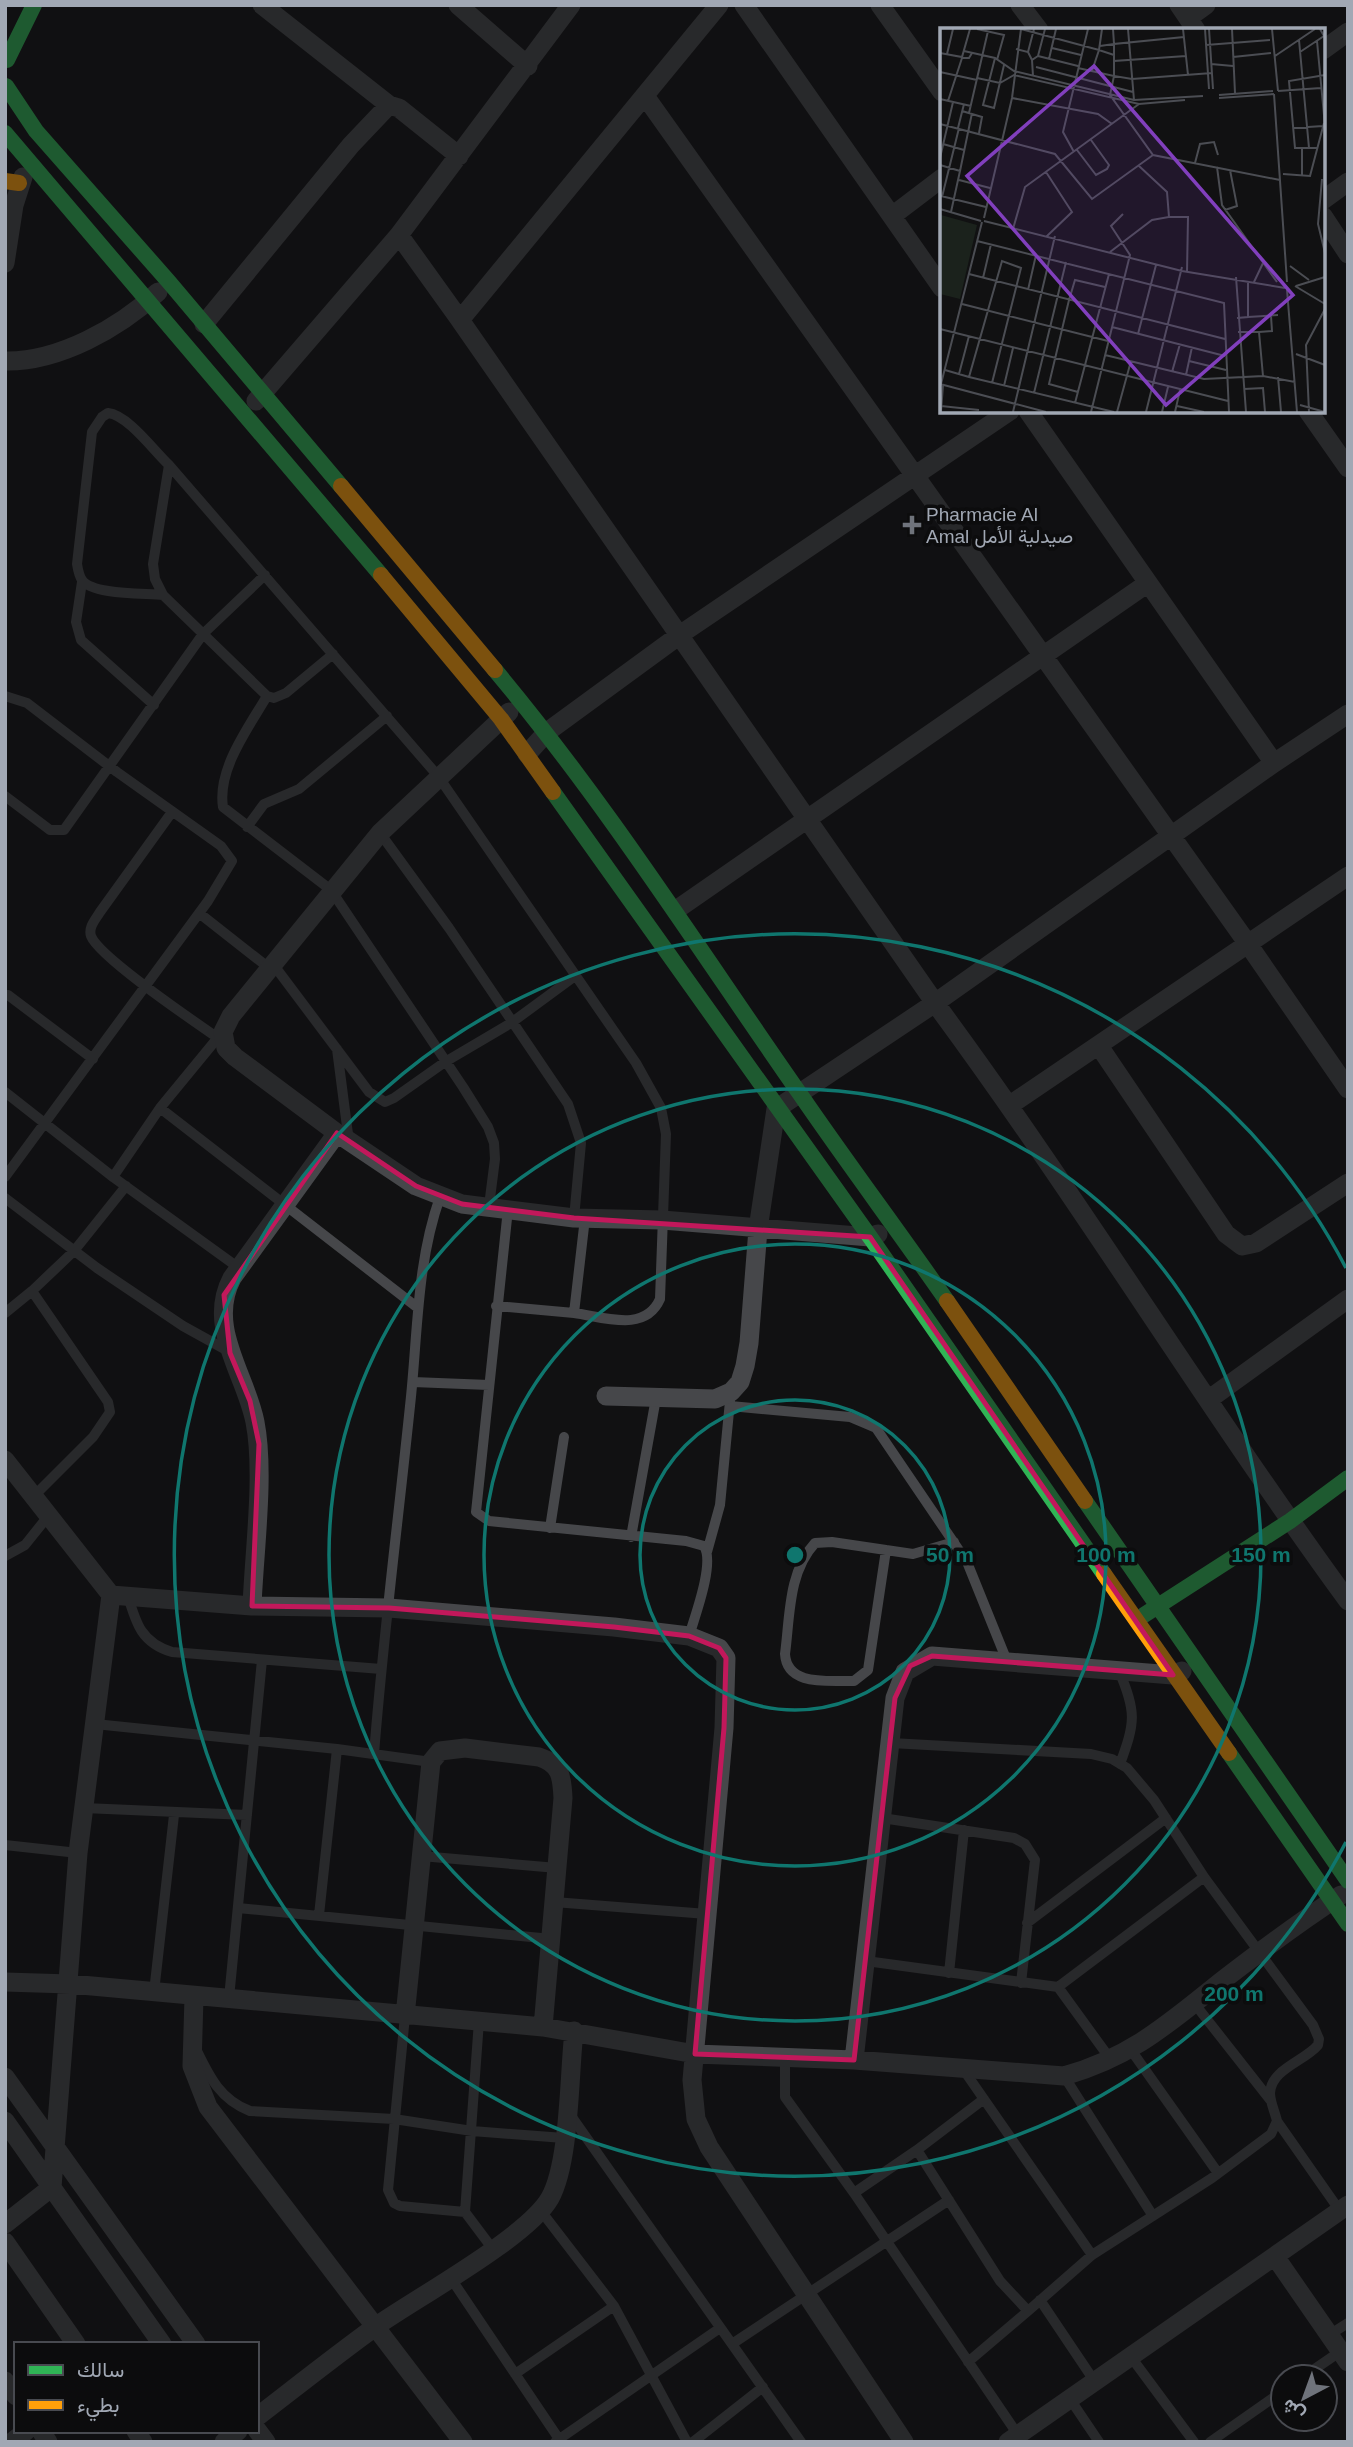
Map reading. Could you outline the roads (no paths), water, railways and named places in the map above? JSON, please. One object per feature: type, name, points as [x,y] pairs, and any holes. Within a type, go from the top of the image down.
[{"type":"main road","points":[[34,5],[6,58],[6,88],[36,131],[169,282],[523,700],[547,732],[676,910],[800,1095],[895,1226],[1159,1606],[1196,1665],[1348,1881]]},
{"type":"main road","points":[[5,133],[33,161],[501,719],[870,1237],[1173,1675],[1340,1896],[1348,1924]]},
{"type":"main road","points":[[1135,1620],[1290,1521],[1348,1478]]},
{"type":"street","points":[[262,5],[389,105],[399,108],[459,156]]},
{"type":"street","points":[[458,5],[528,66]]},
{"type":"street","points":[[245,412],[399,234],[528,66],[571,5]]},
{"type":"street","points":[[460,320],[719,5]]},
{"type":"street","points":[[744,5],[940,285]]},
{"type":"street","points":[[880,5],[940,89]]},
{"type":"street","points":[[1020,5],[1037,28]]},
{"type":"street","points":[[1187,18],[1206,5]]},
{"type":"street","points":[[1325,49],[1348,32]]},
{"type":"street","points":[[645,96],[1248,944],[1348,1089]]},
{"type":"street","points":[[204,324],[351,145],[389,105]]},
{"type":"street","points":[[5,263],[12,182],[33,161]]},
{"type":"street","points":[[892,216],[940,180]]},
{"type":"street","points":[[1325,199],[1348,182]]},
{"type":"street","points":[[1325,219],[1348,254]]},
{"type":"street","points":[[399,234],[935,1003],[1010,1105],[1290,1521],[1348,1601]]},
{"type":"street","points":[[5,360],[40,357],[108,329],[148,301],[169,282]]},
{"type":"street","points":[[527,754],[547,732],[681,635],[1007,413]]},
{"type":"street","points":[[1029,413],[1274,762]]},
{"type":"street","points":[[1310,413],[1342,447],[1348,468]]},
{"type":"street","points":[[676,910],[1148,583]]},
{"type":"street","points":[[523,700],[438,776],[380,833],[331,890],[231,1016],[220,1035],[226,1048],[343,1138],[397,1174],[440,1197],[461,1204],[580,1218],[662,1220],[870,1237],[895,1226]]},
{"type":"street","points":[[607,1396],[730,1399],[740,1382],[749,1343],[758,1229],[776,1108],[800,1095],[935,1003],[1274,762],[1348,714]]},
{"type":"street","points":[[1010,1105],[1348,876]]},
{"type":"street","points":[[1099,1046],[1211,1213],[1234,1241],[1242,1246],[1256,1243],[1348,1183]]},
{"type":"street","points":[[251,1606],[259,1444],[250,1401],[230,1353],[222,1306],[227,1287],[239,1268],[343,1138]]},
{"type":"street","points":[[1208,1400],[1348,1299]]},
{"type":"street","points":[[5,1460],[120,1596],[251,1606],[389,1608],[690,1636],[719,1648],[726,1658],[724,1728],[695,2054],[693,2100],[696,2119],[709,2147],[904,2442]]},
{"type":"street","points":[[5,2224],[52,2187],[70,1984],[78,1853],[94,1724],[120,1596]]},
{"type":"street","points":[[854,2060],[895,1698],[905,1672],[911,1666],[932,1656],[1173,1675],[1196,1665]]},
{"type":"street","points":[[405,2016],[431,1762],[440,1751],[456,1748],[539,1757],[556,1765],[561,1772],[563,1798],[543,2026]]},
{"type":"street","points":[[5,1982],[70,1984],[405,2016],[543,2026],[695,2054],[854,2060],[1063,2076],[1112,2060],[1131,2050],[1259,1952],[1340,1896]]},
{"type":"street","points":[[194,1997],[192,2066],[208,2108],[309,2244],[376,2326],[463,2442]]},
{"type":"street","points":[[259,2415],[376,2326],[492,2248],[541,2211],[555,2185],[564,2138],[573,2031]]},
{"type":"street","points":[[5,2077],[56,2144],[196,2342]]},
{"type":"street","points":[[5,2121],[161,2342]]},
{"type":"street","points":[[1013,2438],[1276,2258],[1344,2208]]},
{"type":"street","points":[[5,2242],[75,2342]]},
{"type":"street","points":[[1276,2258],[1339,2350]]},
{"type":"lane","points":[[154,705],[82,640],[76,622],[82,582],[77,564],[90,443],[96,425],[108,414],[122,416],[169,465],[438,776],[636,1063],[661,1108],[666,1135],[660,1299],[653,1313],[637,1320],[496,1306]]},
{"type":"lane","points":[[169,465],[153,564],[155,579],[163,594],[267,696],[274,698],[286,693],[333,654]]},
{"type":"lane","points":[[5,796],[50,830],[61,831],[112,767],[203,634],[265,575]]},
{"type":"lane","points":[[82,582],[94,589],[163,594]]},
{"type":"lane","points":[[5,696],[27,703],[220,846],[232,861],[199,913],[5,1177]]},
{"type":"lane","points":[[267,696],[235,752],[222,797],[223,807],[331,890],[488,1127],[494,1143],[498,1208],[496,1306],[476,1511],[489,1521],[686,1541],[704,1546],[707,1552]]},
{"type":"lane","points":[[247,827],[264,804],[299,789],[387,716]]},
{"type":"lane","points":[[113,1177],[160,1108],[220,1035],[145,986],[98,946],[90,929],[172,812]]},
{"type":"lane","points":[[380,833],[449,928],[568,1104],[581,1143],[574,1313]]},
{"type":"lane","points":[[199,913],[271,966],[369,1091],[384,1101],[394,1098],[445,1062],[511,1023],[575,976]]},
{"type":"lane","points":[[8,995],[93,1059]]},
{"type":"lane","points":[[337,1049],[343,1138]]},
{"type":"lane","points":[[5,1092],[113,1177],[239,1268]]},
{"type":"lane","points":[[160,1108],[418,1308]]},
{"type":"lane","points":[[5,1313],[32,1292],[74,1251],[126,1186]]},
{"type":"lane","points":[[374,1754],[425,1246],[440,1197]]},
{"type":"lane","points":[[5,1198],[74,1251],[183,1326],[230,1353]]},
{"type":"lane","points":[[32,1292],[108,1402],[110,1412],[93,1437],[34,1496]]},
{"type":"lane","points":[[413,1382],[489,1385]]},
{"type":"lane","points":[[631,1537],[656,1398]]},
{"type":"lane","points":[[690,1636],[702,1593],[707,1552],[720,1505],[730,1399],[842,1416],[872,1425],[888,1441],[977,1580],[1007,1662]]},
{"type":"lane","points":[[550,1528],[564,1437]]},
{"type":"lane","points":[[5,1556],[24,1545],[49,1515]]},
{"type":"lane","points":[[886,1550],[867,1670],[854,1681],[803,1678],[794,1674],[786,1665],[785,1654],[794,1583],[803,1556],[815,1543],[832,1542],[886,1550],[913,1554],[954,1542]]},
{"type":"lane","points":[[120,1596],[138,1627],[159,1648],[262,1660],[381,1669]]},
{"type":"lane","points":[[229,1998],[257,1743],[262,1660]]},
{"type":"lane","points":[[1119,1671],[1135,1718],[1120,1764]]},
{"type":"lane","points":[[94,1724],[257,1743],[337,1749],[431,1762]]},
{"type":"lane","points":[[891,1743],[1091,1754],[1120,1764],[1137,1779],[1204,1877],[1313,2025],[1319,2039],[1310,2054],[1277,2078],[1271,2086],[1271,2101],[1277,2121],[1344,2208]]},
{"type":"lane","points":[[319,1915],[337,1749]]},
{"type":"lane","points":[[84,1808],[174,1815],[247,1815]]},
{"type":"lane","points":[[154,1992],[174,1815]]},
{"type":"lane","points":[[882,1818],[1014,1838],[1030,1851],[1035,1860],[1021,1983]]},
{"type":"lane","points":[[1027,1923],[1166,1818]]},
{"type":"lane","points":[[949,1973],[964,1830]]},
{"type":"lane","points":[[5,1845],[78,1853]]},
{"type":"lane","points":[[421,1856],[557,1868]]},
{"type":"lane","points":[[866,1961],[1058,1987],[1204,1877]]},
{"type":"lane","points":[[554,1902],[708,1914]]},
{"type":"lane","points":[[238,1908],[551,1939]]},
{"type":"lane","points":[[1058,1987],[1112,2060]]},
{"type":"lane","points":[[1194,2003],[1271,2101]]},
{"type":"lane","points":[[405,2016],[387,2187],[391,2199],[400,2206],[465,2212]]},
{"type":"lane","points":[[479,2021],[465,2212],[492,2248]]},
{"type":"lane","points":[[192,2040],[214,2084],[233,2105],[250,2111],[394,2119],[472,2131],[564,2138]]},
{"type":"lane","points":[[1131,2050],[1218,2173]]},
{"type":"lane","points":[[785,2057],[785,2097],[854,2193],[968,2362],[1013,2438]]},
{"type":"lane","points":[[963,2069],[1092,2255]]},
{"type":"lane","points":[[1063,2076],[1153,2216]]},
{"type":"lane","points":[[854,2193],[984,2099]]},
{"type":"lane","points":[[566,2109],[801,2442]]},
{"type":"lane","points":[[968,2362],[1092,2255],[1218,2173],[1271,2134],[1277,2121]]},
{"type":"lane","points":[[917,2150],[1000,2281],[1028,2311]]},
{"type":"lane","points":[[732,2344],[949,2200]]},
{"type":"lane","points":[[541,2211],[614,2306],[687,2442]]},
{"type":"lane","points":[[450,2277],[558,2441],[720,2328]]},
{"type":"lane","points":[[1040,2300],[1095,2382]]},
{"type":"lane","points":[[515,2374],[614,2306]]},
{"type":"lane","points":[[1322,2363],[1339,2350],[1348,2323]]},
{"type":"lane","points":[[1131,2357],[1194,2442]]},
{"type":"lane","points":[[693,2442],[763,2387]]},
{"type":"lane","points":[[1070,2399],[1099,2442]]},
{"type":"lane","points":[[1210,2442],[1269,2401]]},
{"type":"place","name":"Pharmacie Al Amal صيدلية الأمل","points":[[912,525]]}]
